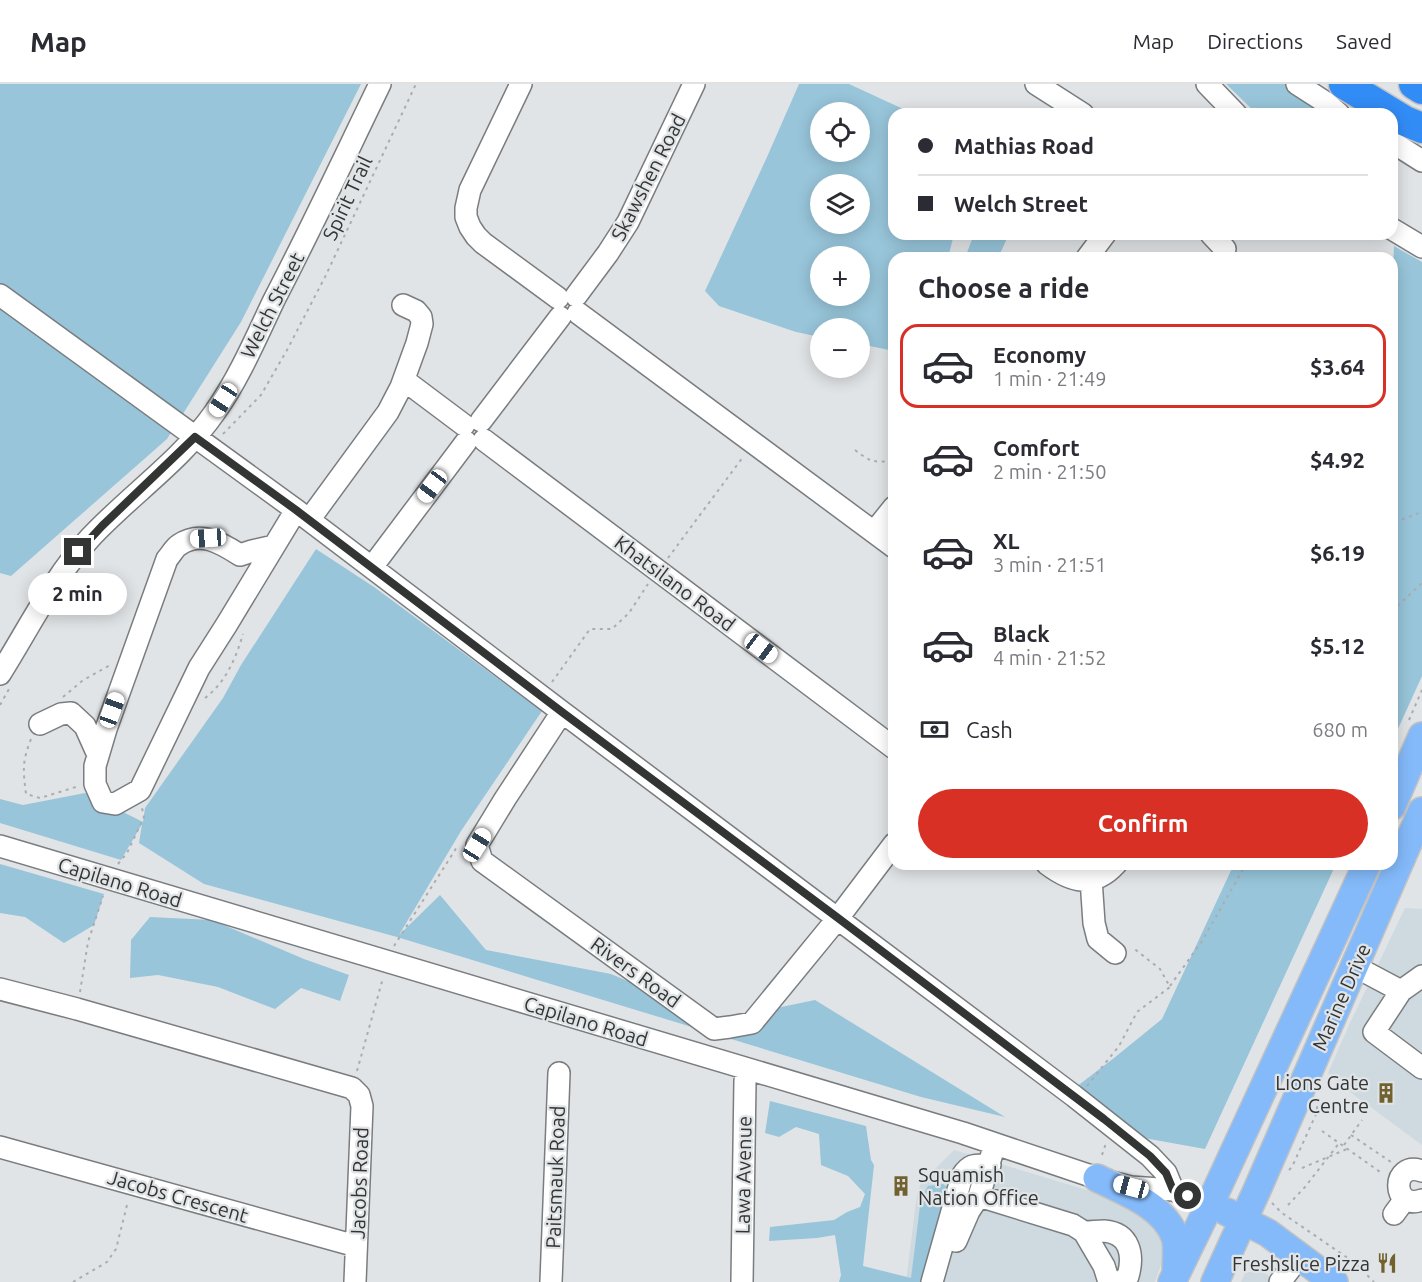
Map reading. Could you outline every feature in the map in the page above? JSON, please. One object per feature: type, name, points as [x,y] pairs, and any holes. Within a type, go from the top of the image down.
[{"type":"highway","points":[[1344,84],[1377,108]]},
{"type":"highway","points":[[1414,84],[1422,89]]},
{"type":"main road","points":[[1398,792],[1422,736]]},
{"type":"main road","name":"Marine Drive","points":[[1398,866],[1422,812]]},
{"type":"main road","name":"Marine Drive","points":[[1179,1279],[1210,1204],[1364,870]]},
{"type":"main road","name":"Marine Drive","points":[[1215,1282],[1396,870]]},
{"type":"main road","points":[[1097,1178],[1148,1203],[1167,1221],[1175,1238],[1179,1279]]},
{"type":"main road","points":[[1210,1204],[1268,1233],[1332,1281]]},
{"type":"street","name":"Welch Street","points":[[6,680],[51,590],[78,552],[195,437],[214,413],[239,370],[380,84]]},
{"type":"street","points":[[521,84],[470,190],[466,208],[466,217],[470,227],[483,243],[888,542]]},
{"type":"street","name":"Skawshen Road","points":[[372,567],[474,432],[572,309],[628,222],[694,84]]},
{"type":"street","points":[[1036,84],[1074,108]]},
{"type":"street","points":[[1207,84],[1230,108]]},
{"type":"street","points":[[1297,84],[1332,108]]},
{"type":"street","points":[[1410,132],[1422,161]]},
{"type":"street","points":[[1398,233],[1422,247]]},
{"type":"street","points":[[0,295],[372,567],[1122,1133],[1150,1156],[1166,1173],[1173,1190]]},
{"type":"street","points":[[274,546],[240,555],[224,544],[208,538],[192,539],[178,546],[167,560],[106,729],[95,766],[95,784],[103,802],[115,804],[140,790],[200,668],[274,546],[388,412],[404,380],[422,324],[421,317],[416,311],[403,305]]},
{"type":"street","name":"Khatsilano Road","points":[[404,380],[888,744]]},
{"type":"street","points":[[874,532],[888,514]]},
{"type":"street","points":[[477,845],[562,712]]},
{"type":"street","points":[[40,724],[61,714],[71,713],[85,726],[98,755]]},
{"type":"street","name":"Rivers Road","points":[[477,845],[482,861],[714,1029],[752,1023],[838,918],[888,852]]},
{"type":"street","name":"Capilano Road","points":[[0,846],[995,1144],[1097,1178],[1131,1187],[1173,1190],[1210,1204]]},
{"type":"street","points":[[1055,870],[1065,877],[1082,880],[1091,879],[1109,870]]},
{"type":"street","points":[[1091,879],[1094,923],[1098,939],[1119,947]]},
{"type":"street","points":[[1354,966],[1401,991]]},
{"type":"street","points":[[1422,976],[1401,991],[1374,1032],[1422,1068]]},
{"type":"street","points":[[0,989],[78,1009],[352,1088]]},
{"type":"street","name":"Lawa Avenue","points":[[742,1282],[747,1069]]},
{"type":"street","name":"Paitsmauk Road","points":[[550,1282],[559,1073]]},
{"type":"street","name":"Jacobs Road","points":[[352,1088],[359,1095],[362,1106],[355,1282]]},
{"type":"street","points":[[956,1241],[966,1216],[979,1196],[995,1144]]},
{"type":"street","name":"Jacobs Crescent","points":[[0,1147],[356,1246]]},
{"type":"street","points":[[932,1282],[962,1176],[969,1167],[990,1165]]},
{"type":"street","points":[[1414,1203],[1399,1190],[1400,1179],[1407,1171],[1422,1171]]},
{"type":"street","points":[[979,1196],[1073,1225],[1084,1232],[1104,1266],[1109,1282]]},
{"type":"street","points":[[1084,1232],[1105,1231],[1116,1234],[1129,1248],[1131,1257],[1128,1276],[1116,1282]]},
{"type":"street","points":[[1280,1282],[1300,1256]]},
{"type":"path","name":"Spirit Trail","points":[[218,440],[261,394],[287,350],[325,277],[416,84]]},
{"type":"path","points":[[541,696],[590,629],[612,628],[629,613],[754,442]]},
{"type":"path","points":[[855,450],[868,460],[888,461]]},
{"type":"path","points":[[1398,521],[1422,512]]},
{"type":"path","points":[[1398,605],[1422,582]]},
{"type":"path","points":[[0,705],[6,680]]},
{"type":"path","points":[[116,866],[127,853],[144,816],[140,790]]},
{"type":"path","points":[[392,950],[457,847],[477,845]]},
{"type":"path","points":[[1085,1088],[1119,1046],[1137,1012],[1170,987],[1202,941],[1243,870]]},
{"type":"path","points":[[78,1009],[88,942],[103,897]]},
{"type":"path","points":[[1119,947],[1160,969],[1170,987]]},
{"type":"path","points":[[352,1088],[386,970]]},
{"type":"path","points":[[1344,1145],[1362,1120]]},
{"type":"path","points":[[1322,1131],[1391,1179]]},
{"type":"path","points":[[1352,1135],[1398,1167]]},
{"type":"path","points":[[1288,1205],[1340,1142]]},
{"type":"path","points":[[1302,1168],[1348,1148]]},
{"type":"path","points":[[73,1282],[107,1262],[116,1249],[132,1184]]},
{"type":"path","points":[[1269,1199],[1282,1214],[1355,1263],[1374,1282]]},
{"type":"shaded area","points":[[0,84],[361,84],[241,322],[167,439],[11,576],[0,573]]},
{"type":"shaded area","points":[[799,84],[849,84],[901,108],[888,108],[888,240],[952,240],[950,252],[888,252],[888,350],[870,346],[870,318],[810,318],[810,335],[719,306],[705,291]]},
{"type":"shaded area","points":[[1226,84],[1291,84],[1329,108],[1251,108]]},
{"type":"shaded area","points":[[972,240],[1006,240],[1001,252],[967,252]]},
{"type":"shaded area","points":[[1394,246],[1422,262],[1422,676],[1398,729],[1398,252],[1394,252]]},
{"type":"shaded area","points":[[316,549],[374,587],[542,711],[461,831],[399,935],[440,895],[486,950],[611,974],[719,1020],[815,1000],[1005,1117],[921,1097],[397,937],[204,884],[139,843],[142,824],[121,860],[0,823],[0,799],[23,805],[85,793],[143,822],[145,808],[223,698],[241,665]]},
{"type":"shaded area","points":[[0,864],[104,894],[94,925],[64,943],[25,917],[0,913]]},
{"type":"shaded area","points":[[1231,870],[1333,870],[1205,1149],[1144,1138],[1076,1087],[1162,1019]]},
{"type":"shaded area","points":[[1405,908],[1422,909],[1422,980],[1417,986],[1422,991],[1422,1145],[1328,1073]]},
{"type":"shaded area","points":[[150,917],[212,920],[304,959],[349,975],[340,1001],[301,988],[275,1009],[218,987],[158,975],[130,978],[131,940]]},
{"type":"shaded area","points":[[770,1101],[866,1126],[871,1160],[874,1165],[863,1266],[911,1278],[921,1198],[928,1186],[943,1184],[950,1190],[922,1282],[839,1282],[841,1275],[835,1235],[769,1241],[770,1227],[834,1220],[860,1207],[865,1194],[848,1176],[821,1165],[819,1134],[796,1127],[779,1137],[765,1133]]},
{"type":"shaded area","points":[[954,1150],[1120,1200],[1166,1236],[1163,1259],[1155,1282],[906,1282],[917,1194],[921,1183]]},
{"type":"shaded area","points":[[1260,1270],[1278,1282],[1241,1282],[1245,1273]]},
{"type":"place","name":"Lions Gate Centre","points":[[1386,1093]]},
{"type":"place","name":"Squamish Nation Office","points":[[901,1186]]},
{"type":"place","name":"Freshslice Pizza","points":[[1387,1263]]},
{"type":"route","points":[[78,552],[195,437],[204,442],[1104,1119],[1150,1156],[1166,1173],[1173,1190],[1188,1196]]}]
